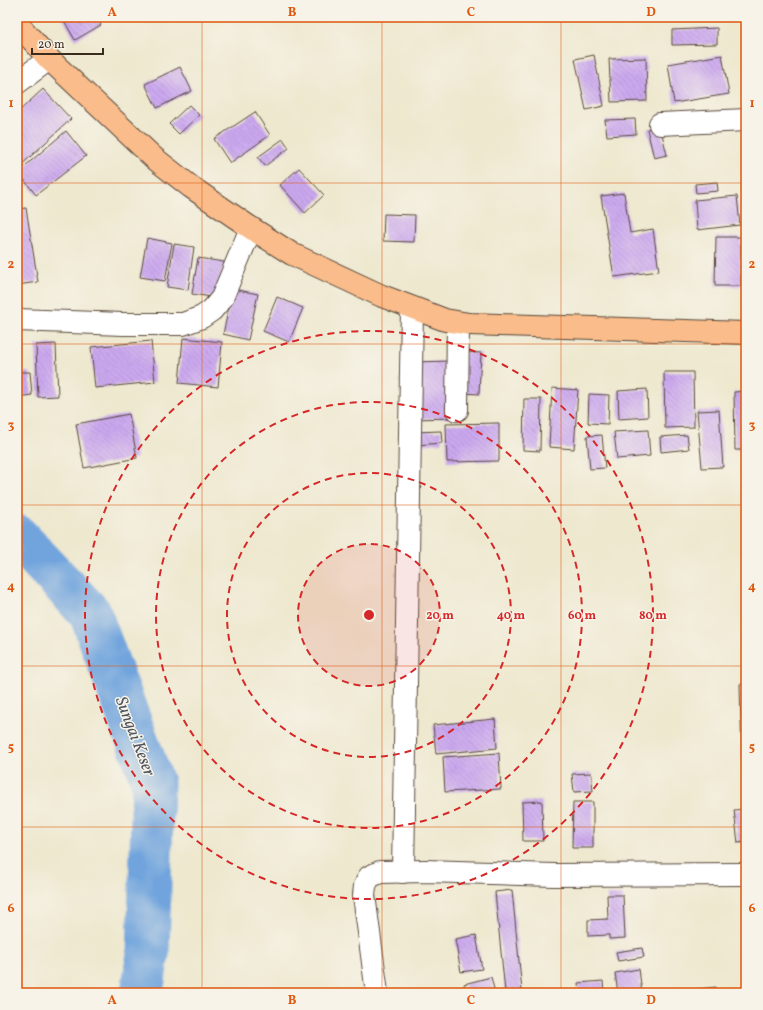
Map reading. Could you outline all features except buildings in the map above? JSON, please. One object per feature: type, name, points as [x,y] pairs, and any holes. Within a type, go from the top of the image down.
[{"type":"highway","points":[[17,23],[49,59],[154,158],[192,187],[251,228],[292,254],[382,296],[412,308],[458,323],[746,333]]},
{"type":"street","points":[[17,83],[49,59]]},
{"type":"street","points":[[660,124],[746,120]]},
{"type":"street","points":[[17,320],[123,324],[182,324],[202,317],[212,310],[222,298],[251,228]]},
{"type":"street","points":[[403,872],[412,308]]},
{"type":"street","points":[[457,410],[458,323]]},
{"type":"street","points":[[377,993],[364,895],[365,886],[369,877],[380,872],[425,871],[554,875],[746,874]]},
{"type":"waterway","name":"Sungai Keser","points":[[17,536],[90,613],[153,783],[148,954],[142,993]]}]
